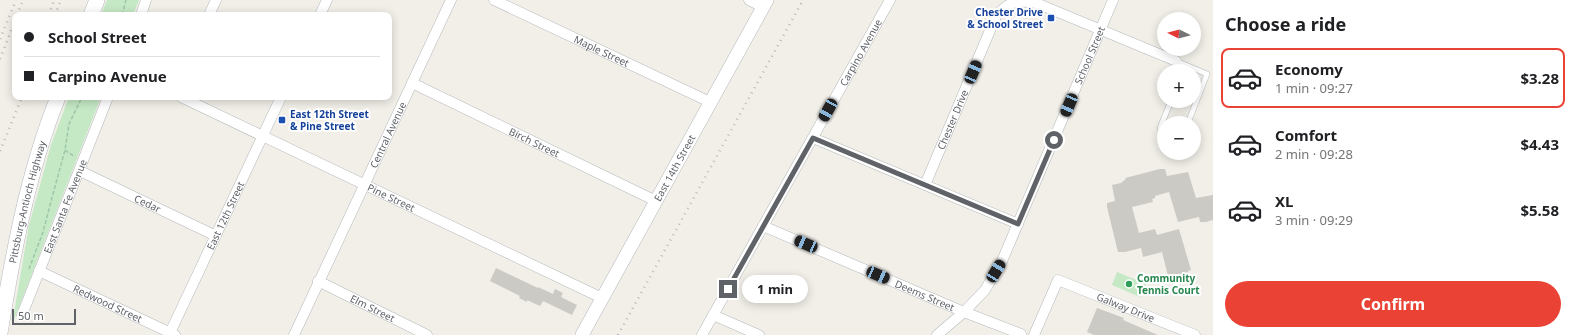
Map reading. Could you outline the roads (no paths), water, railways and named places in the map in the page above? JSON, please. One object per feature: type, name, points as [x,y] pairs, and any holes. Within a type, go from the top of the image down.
[{"type":"main road","points":[[92,12],[97,0]]},
{"type":"main road","name":"Pittsburg-Antioch Highway","points":[[0,333],[12,261],[22,216],[34,171],[57,100]]},
{"type":"street","points":[[142,12],[146,0]]},
{"type":"street","points":[[210,12],[216,0]]},
{"type":"street","points":[[321,12],[327,0]]},
{"type":"street","name":"Central Avenue","points":[[294,335],[451,0]]},
{"type":"street","name":"Maple Street","points":[[494,0],[710,102]]},
{"type":"street","points":[[749,0],[765,3]]},
{"type":"street","name":"Carpino Avenue","points":[[702,335],[890,0]]},
{"type":"street","name":"Chester Drive","points":[[925,184],[996,16],[1004,7],[1014,1],[1025,0],[1036,3],[1181,63]]},
{"type":"street","name":"School Street","points":[[937,335],[964,312],[988,284],[1002,261],[1113,0]]},
{"type":"street","name":"East 14th Street","points":[[582,335],[765,3]]},
{"type":"street","name":"Birch Street","points":[[412,83],[656,201]]},
{"type":"street","name":"East Santa Fe Avenue","points":[[22,315],[107,100]]},
{"type":"street","name":"Pine Street","points":[[187,100],[602,298]]},
{"type":"street","name":"East 12th Street","points":[[172,334],[280,100]]},
{"type":"street","points":[[813,138],[1018,224]]},
{"type":"street","name":"Cedar","points":[[80,171],[216,236]]},
{"type":"street","name":"Deems Street","points":[[763,226],[964,312],[1021,334]]},
{"type":"street","name":"Redwood Street","points":[[40,271],[172,334]]},
{"type":"street","name":"Galway Drive","points":[[1034,335],[1058,280],[1195,335]]},
{"type":"street","name":"Elm Street","points":[[318,281],[428,335]]},
{"type":"street","points":[[713,315],[759,335]]},
{"type":"lane","points":[[1201,71],[1208,74],[1201,89]]},
{"type":"railway","points":[[0,39],[16,0]]},
{"type":"railway","points":[[18,12],[23,0]]},
{"type":"railway","points":[[50,12],[54,0]]},
{"type":"railway","points":[[56,12],[61,0]]},
{"type":"railway","points":[[618,335],[803,0]]},
{"type":"railway","points":[[0,59],[12,29]]},
{"type":"railway","points":[[0,151],[21,100]]},
{"type":"place","name":"Chester Drive & School Street","points":[[1051,18]]},
{"type":"place","name":"East 12th Street & Pine Street","points":[[282,120]]},
{"type":"place","name":"Community Tennis Court","points":[[1129,284]]}]
